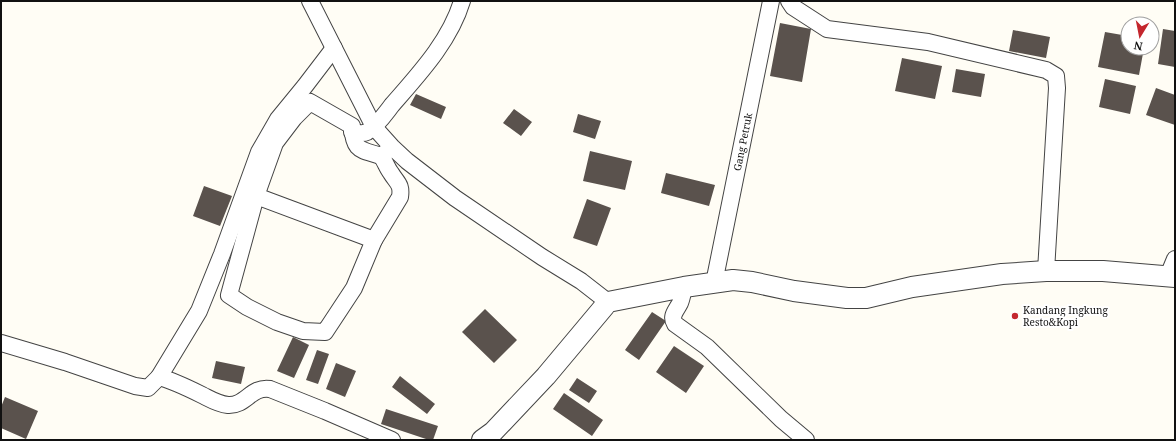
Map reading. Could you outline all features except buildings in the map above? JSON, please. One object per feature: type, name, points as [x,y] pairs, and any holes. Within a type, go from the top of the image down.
[{"type":"street","points":[[310,1],[386,152],[385,161],[391,174],[400,185],[400,197],[374,240],[354,288],[325,332],[303,331],[277,322],[247,307],[228,295],[256,196],[274,143],[294,118],[310,102],[352,126],[355,142],[359,149],[363,151],[386,152],[407,161],[455,198],[580,281],[608,302]]},
{"type":"street","points":[[352,132],[366,132],[374,127],[411,83],[436,51],[452,27],[462,1]]},
{"type":"street","name":"Gang Petruk","points":[[714,282],[771,1]]},
{"type":"street","points":[[789,1],[793,7],[827,29],[928,42],[1046,70],[1056,76],[1057,88],[1046,271]]},
{"type":"street","points":[[1,343],[65,362],[135,386],[148,388],[158,377],[199,312],[259,152],[278,119],[334,48]]},
{"type":"street","points":[[256,196],[374,240]]},
{"type":"street","points":[[493,437],[608,302],[684,287],[733,280],[752,282],[794,292],[847,298],[866,298],[912,287],[1002,274],[1046,271],[1173,271]]},
{"type":"street","points":[[684,287],[681,302],[672,320],[675,324],[707,348],[781,419],[806,440]]},
{"type":"street","points":[[158,377],[169,380],[218,403],[228,405],[238,404],[258,389],[270,388],[392,440]]},
{"type":"place","name":"Kandang Ingkung Resto&Kopi","points":[[1015,316]]}]
